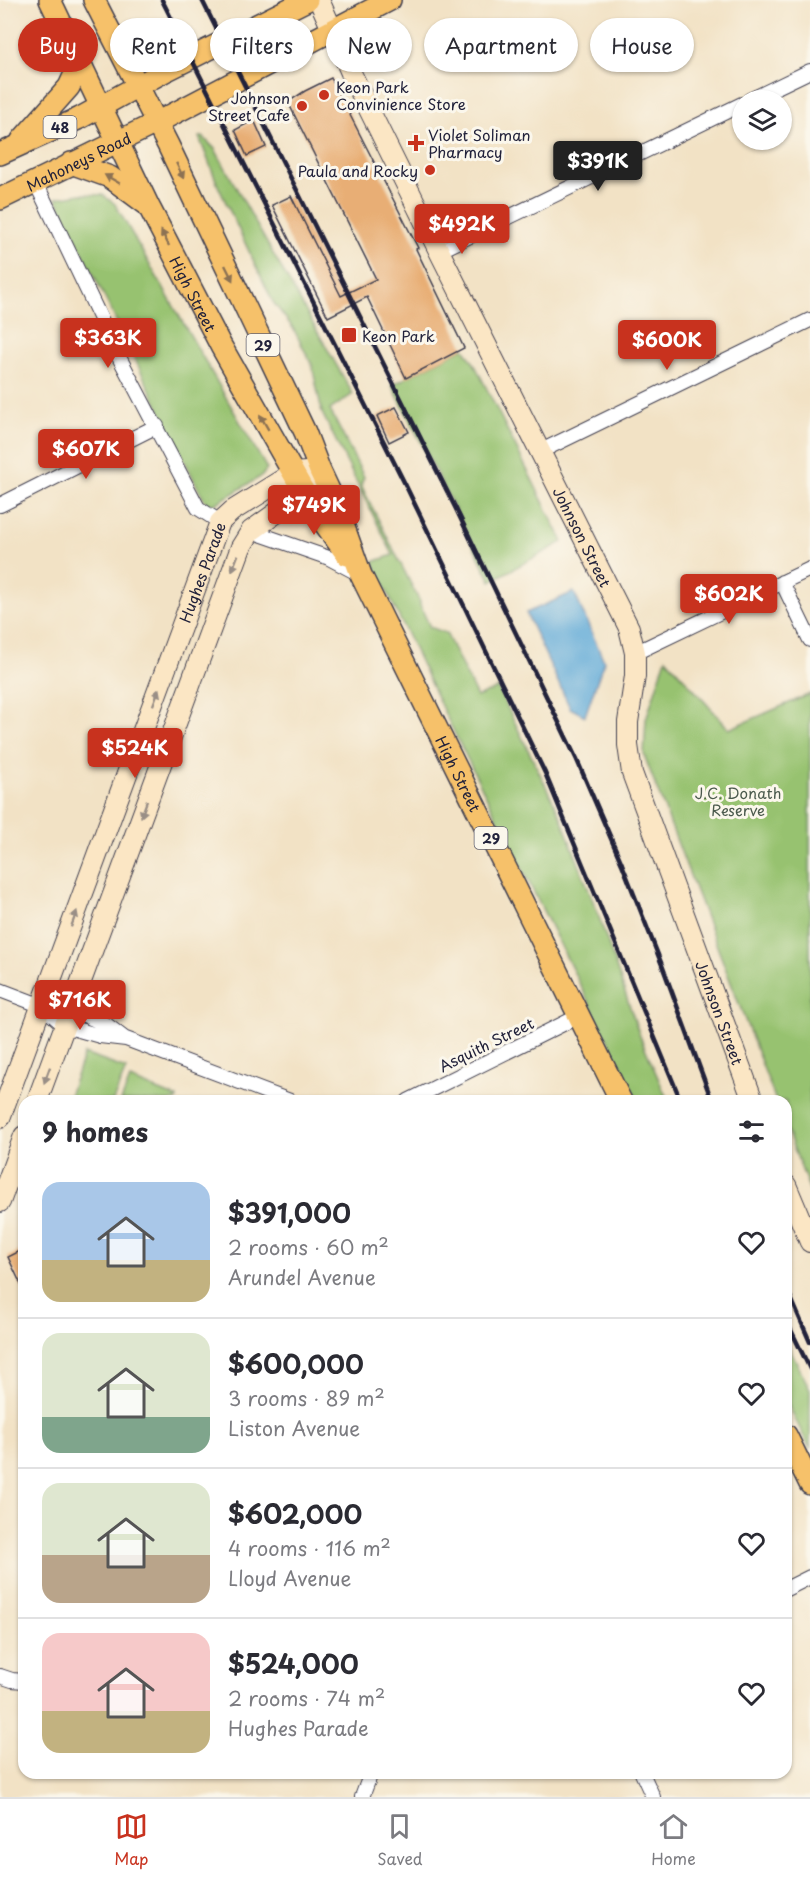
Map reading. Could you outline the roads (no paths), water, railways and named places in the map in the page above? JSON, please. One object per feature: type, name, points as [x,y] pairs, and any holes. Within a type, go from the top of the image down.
[{"type":"main road","name":"High Street","points":[[50,0],[58,18]]},
{"type":"main road","name":"High Street","points":[[94,0],[305,432],[336,506],[361,576],[618,1095]]},
{"type":"main road","name":"48","points":[[9,150],[80,118],[137,86],[307,0]]},
{"type":"main road","name":"48","points":[[356,18],[390,0]]},
{"type":"main road","name":"48","points":[[156,123],[326,34]]},
{"type":"main road","points":[[9,150],[69,87],[75,72]]},
{"type":"main road","name":"High Street","points":[[83,72],[119,141],[148,205],[232,367],[304,493],[361,576]]},
{"type":"main road","name":"Mahoneys Road","points":[[0,199],[156,123]]},
{"type":"main road","points":[[71,163],[110,177],[148,205]]},
{"type":"main road","points":[[792,1447],[810,1484]]},
{"type":"street","name":"Johnson Street","points":[[319,0],[327,18]]},
{"type":"street","points":[[771,90],[810,71]]},
{"type":"street","name":"Johnson Street","points":[[352,72],[539,452],[629,628],[635,653],[635,676],[628,722],[632,773],[751,1095]]},
{"type":"street","points":[[439,251],[732,109]]},
{"type":"street","points":[[35,181],[120,359],[198,508],[220,522]]},
{"type":"street","points":[[539,452],[810,320]]},
{"type":"street","points":[[0,506],[157,426]]},
{"type":"street","name":"Hughes Parade","points":[[0,1118],[220,522],[232,511],[293,473],[320,471]]},
{"type":"street","name":"Hughes Parade","points":[[39,1095],[241,546],[251,531],[304,493],[320,471]]},
{"type":"street","points":[[251,531],[329,558],[361,576]]},
{"type":"street","points":[[635,653],[810,569]]},
{"type":"street","points":[[782,582],[810,640]]},
{"type":"street","points":[[196,588],[222,596]]},
{"type":"street","points":[[0,990],[68,1018],[107,1025],[126,1039],[274,1095]]},
{"type":"street","name":"Asquith Street","points":[[420,1095],[579,1017]]},
{"type":"street","points":[[0,1202],[18,1152]]},
{"type":"street","points":[[792,1199],[810,1242]]},
{"type":"street","points":[[792,1586],[810,1577]]},
{"type":"street","points":[[0,1676],[18,1680]]},
{"type":"street","points":[[362,1797],[369,1779]]},
{"type":"street","points":[[645,1779],[653,1797]]},
{"type":"water","points":[[574,592],[604,661],[585,716],[570,708],[526,613]]},
{"type":"railway","points":[[162,0],[405,484],[545,773],[679,1095]]},
{"type":"railway","points":[[202,0],[456,509],[577,760],[622,864],[710,1095]]},
{"type":"railway","points":[[792,1301],[810,1342]]},
{"type":"railway","points":[[792,1332],[810,1369]]},
{"type":"place","name":"Keon Park Convinience Store","points":[[324,95]]},
{"type":"place","name":"Johnson Street Cafe","points":[[302,106]]},
{"type":"place","name":"Violet Soliman Pharmacy","points":[[416,143]]},
{"type":"place","name":"Paula and Rocky","points":[[430,170]]},
{"type":"place","name":"Keon Park","points":[[349,335]]},
{"type":"park label","name":"J.C. Donath Reserve","points":[[738,800]]}]
